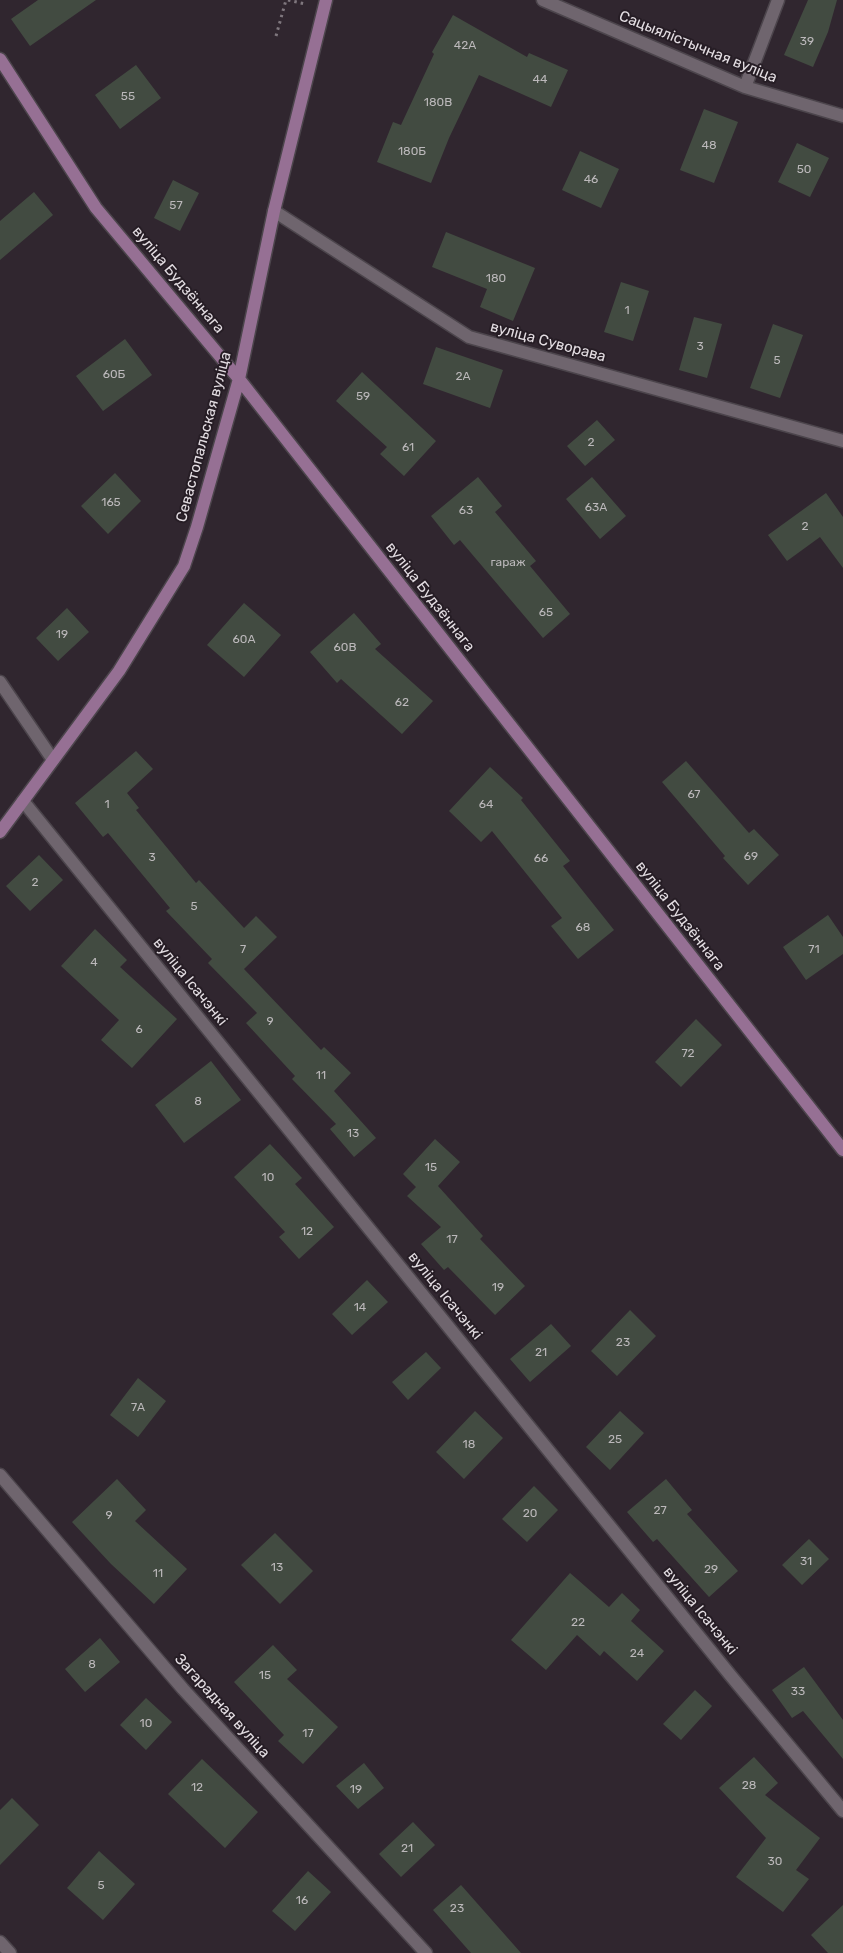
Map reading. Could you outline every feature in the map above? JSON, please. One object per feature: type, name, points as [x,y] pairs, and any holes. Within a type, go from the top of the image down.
[{"type":"street","name":"Севастопальская вуліца","points":[[0,832],[119,671],[184,566],[239,379],[274,211],[326,0]]},
{"type":"street","name":"Сацыялістычная вуліца","points":[[544,0],[746,87],[843,116]]},
{"type":"street","points":[[746,87],[778,0]]},
{"type":"street","name":"вуліца Будзённага","points":[[0,59],[96,208],[239,379],[843,1150]]},
{"type":"street","name":"вуліца Суворава","points":[[274,211],[469,337],[837,439]]},
{"type":"street","points":[[837,439],[843,452]]},
{"type":"street","points":[[0,682],[53,760]]},
{"type":"street","name":"вуліца Ісачэнкі","points":[[23,801],[718,1660],[843,1811]]},
{"type":"street","name":"Загарадная вуліца","points":[[0,1475],[183,1689],[426,1953]]},
{"type":"street","points":[[0,1942],[10,1953]]},
{"type":"path","points":[[276,36],[286,0]]},
{"type":"building","points":[[38,0],[96,0],[30,46],[11,19]]},
{"type":"building","points":[[808,0],[837,0],[828,32],[813,67],[784,55]]},
{"type":"building","points":[[453,15],[527,57],[529,53],[568,70],[551,107],[479,75],[449,138],[431,183],[377,162],[393,122],[401,125],[434,54],[432,52]]},
{"type":"building","points":[[136,65],[161,98],[120,129],[95,95]]},
{"type":"building","points":[[704,109],[738,122],[714,183],[680,170]]},
{"type":"building","points":[[797,143],[829,158],[810,197],[778,182]]},
{"type":"building","points":[[580,151],[619,169],[601,208],[562,190]]},
{"type":"building","points":[[173,180],[199,193],[180,231],[154,218]]},
{"type":"building","points":[[34,192],[53,215],[0,260],[0,221]]},
{"type":"building","points":[[446,232],[535,268],[513,321],[480,307],[487,289],[432,267]]},
{"type":"building","points":[[621,282],[649,291],[633,341],[604,332]]},
{"type":"building","points":[[694,317],[722,324],[707,378],[679,370]]},
{"type":"building","points":[[773,324],[803,335],[780,398],[750,388]]},
{"type":"building","points":[[125,339],[152,375],[103,411],[76,376]]},
{"type":"building","points":[[436,347],[503,370],[490,408],[423,384]]},
{"type":"building","points":[[362,372],[436,441],[404,476],[380,454],[387,447],[336,401]]},
{"type":"building","points":[[597,420],[615,440],[585,466],[567,446]]},
{"type":"building","points":[[115,473],[141,501],[108,534],[81,506]]},
{"type":"building","points":[[478,477],[502,506],[495,512],[536,561],[530,566],[570,614],[543,638],[460,540],[454,545],[431,516]]},
{"type":"building","points":[[592,477],[626,516],[600,539],[566,499]]},
{"type":"building","points":[[826,493],[843,517],[843,568],[820,537],[787,561],[768,535]]},
{"type":"building","points":[[244,603],[281,635],[244,677],[207,645]]},
{"type":"building","points":[[67,608],[89,632],[58,661],[36,638]]},
{"type":"building","points":[[354,613],[381,644],[375,649],[433,701],[402,734],[341,679],[337,683],[310,652]]},
{"type":"building","points":[[136,751],[153,769],[127,793],[139,808],[136,810],[196,883],[199,880],[244,928],[256,916],[277,937],[244,969],[321,1050],[324,1047],[351,1073],[334,1091],[376,1138],[354,1157],[330,1129],[336,1124],[292,1079],[295,1076],[246,1023],[257,1013],[208,963],[212,959],[166,911],[170,908],[108,833],[103,837],[75,803]]},
{"type":"building","points":[[686,761],[749,833],[754,829],[779,855],[748,885],[723,858],[725,856],[662,782]]},
{"type":"building","points":[[490,767],[523,798],[521,800],[570,861],[563,866],[614,930],[578,959],[551,926],[562,918],[492,831],[481,842],[449,811]]},
{"type":"building","points":[[39,855],[63,880],[30,911],[6,886]]},
{"type":"building","points":[[828,915],[843,937],[843,954],[806,980],[783,947]]},
{"type":"building","points":[[95,929],[127,960],[120,967],[177,1019],[132,1068],[101,1040],[119,1020],[61,966]]},
{"type":"building","points":[[696,1019],[722,1045],[681,1087],[655,1062]]},
{"type":"building","points":[[211,1061],[241,1100],[184,1143],[155,1105]]},
{"type":"building","points":[[435,1139],[460,1162],[438,1186],[483,1236],[480,1239],[525,1286],[495,1315],[448,1267],[444,1270],[421,1244],[441,1227],[407,1196],[416,1187],[403,1174]]},
{"type":"building","points":[[270,1144],[302,1178],[295,1184],[334,1227],[299,1259],[279,1237],[285,1232],[234,1177]]},
{"type":"building","points":[[367,1280],[388,1302],[352,1335],[332,1314]]},
{"type":"building","points":[[630,1310],[656,1336],[617,1376],[591,1351]]},
{"type":"building","points":[[551,1324],[571,1346],[530,1382],[510,1359]]},
{"type":"building","points":[[426,1352],[441,1368],[408,1400],[392,1382]]},
{"type":"building","points":[[138,1378],[166,1401],[138,1437],[110,1415]]},
{"type":"building","points":[[475,1411],[503,1438],[464,1479],[436,1452]]},
{"type":"building","points":[[620,1411],[644,1433],[610,1470],[586,1447]]},
{"type":"building","points":[[117,1479],[146,1510],[135,1521],[187,1569],[154,1604],[111,1564],[72,1522]]},
{"type":"building","points":[[666,1479],[692,1510],[687,1514],[738,1571],[709,1597],[657,1539],[653,1542],[627,1512]]},
{"type":"building","points":[[534,1486],[558,1510],[527,1542],[502,1519]]},
{"type":"building","points":[[275,1533],[313,1571],[280,1604],[241,1565]]},
{"type":"building","points":[[809,1539],[829,1559],[802,1585],[782,1565]]},
{"type":"building","points":[[570,1573],[609,1607],[622,1593],[640,1610],[631,1621],[664,1651],[637,1681],[604,1651],[600,1656],[577,1635],[546,1670],[511,1640]]},
{"type":"building","points":[[100,1638],[120,1662],[85,1692],[65,1669]]},
{"type":"building","points":[[273,1645],[297,1670],[287,1679],[338,1727],[303,1764],[278,1741],[284,1735],[234,1682]]},
{"type":"building","points":[[804,1667],[843,1720],[843,1759],[803,1711],[792,1718],[772,1690]]},
{"type":"building","points":[[695,1690],[712,1706],[681,1740],[663,1724]]},
{"type":"building","points":[[146,1698],[172,1722],[146,1750],[120,1725]]},
{"type":"building","points":[[754,1757],[778,1783],[765,1795],[820,1838],[796,1870],[809,1879],[783,1912],[736,1877],[766,1838],[719,1788]]},
{"type":"building","points":[[202,1759],[258,1812],[225,1848],[168,1794]]},
{"type":"building","points":[[364,1763],[384,1788],[358,1809],[336,1786]]},
{"type":"building","points":[[12,1798],[39,1825],[0,1865],[0,1810]]},
{"type":"building","points":[[413,1822],[435,1845],[401,1877],[379,1854]]},
{"type":"building","points":[[99,1851],[135,1884],[103,1920],[67,1888]]},
{"type":"building","points":[[308,1871],[331,1892],[295,1931],[272,1911]]},
{"type":"building","points":[[461,1885],[521,1953],[471,1953],[433,1910]]},
{"type":"building","points":[[843,1905],[843,1953],[828,1953],[811,1935]]}]
